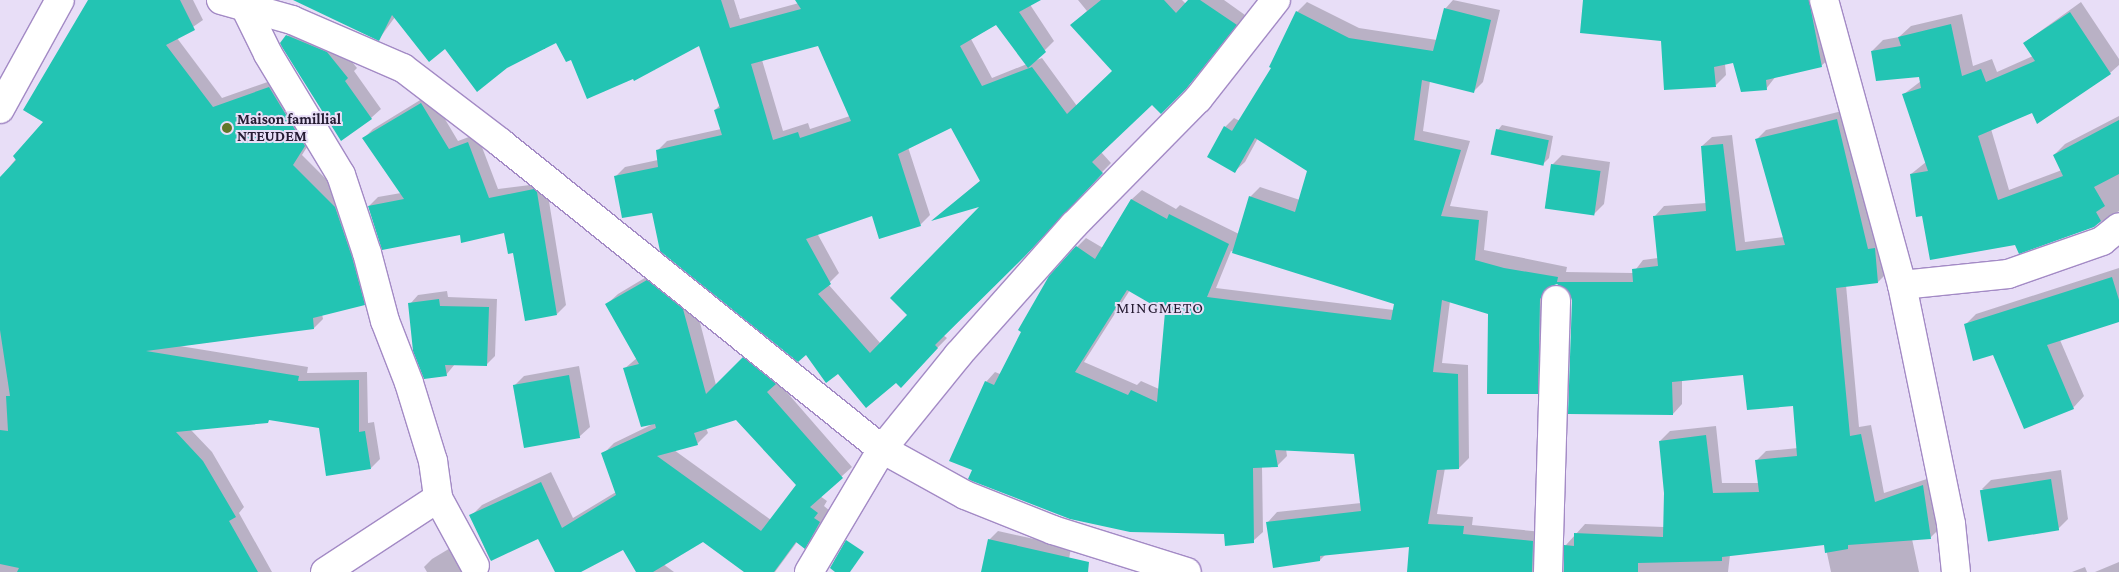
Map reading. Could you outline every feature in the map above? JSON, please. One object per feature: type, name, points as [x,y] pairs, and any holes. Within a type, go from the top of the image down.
[{"type":"street","points":[[0,109],[60,0]]},
{"type":"street","points":[[809,572],[882,449],[958,355],[1074,225],[1198,99],[1276,0]]},
{"type":"street","points":[[1824,0],[1902,285],[1951,524],[1956,572]]},
{"type":"street","points":[[233,4],[292,20],[403,68],[502,144],[882,449],[964,495],[1053,530],[1187,572]]},
{"type":"street","points":[[233,4],[268,54],[341,175],[367,253],[385,321],[409,383],[434,461],[438,498],[475,566]]},
{"type":"street","points":[[1902,285],[2008,274],[2102,241],[2119,227]]},
{"type":"street","points":[[1548,572],[1556,300]]},
{"type":"street","points":[[326,572],[438,498]]},
{"type":"building","points":[[88,0],[180,0],[195,30],[166,45],[213,107],[269,87],[305,146],[293,165],[335,207],[352,257],[365,305],[313,318],[314,329],[146,351],[299,376],[298,381],[359,380],[359,432],[365,431],[371,469],[326,476],[319,428],[269,420],[268,423],[176,432],[203,461],[236,517],[229,521],[258,572],[17,572],[19,568],[0,564],[0,430],[8,431],[6,396],[10,396],[0,330],[0,177],[16,160],[13,156],[43,122],[23,110]]},
{"type":"building","points":[[293,0],[721,0],[730,28],[801,9],[795,0],[1041,0],[1019,12],[1046,52],[1028,68],[996,25],[960,46],[982,86],[1032,67],[1067,114],[1112,71],[1070,25],[1101,0],[1164,0],[1176,13],[1188,0],[1200,0],[1237,25],[1186,89],[1161,114],[1152,105],[1092,162],[1103,173],[1026,255],[935,345],[938,348],[901,388],[896,383],[866,408],[838,374],[826,383],[806,355],[798,362],[660,251],[652,213],[622,218],[614,176],[658,167],[656,150],[722,135],[714,110],[720,108],[699,46],[634,81],[633,79],[587,99],[571,60],[566,62],[556,43],[507,68],[477,92],[445,49],[429,62],[392,15],[379,41]],"holes":[[[818,46],[851,121],[800,138],[798,132],[773,140],[751,64]],[[951,128],[980,181],[931,221],[979,207],[890,298],[907,315],[870,353],[818,294],[831,284],[806,239],[872,216],[879,239],[921,226],[898,154]]]},
{"type":"building","points":[[1583,0],[1809,0],[1822,67],[1766,80],[1767,90],[1741,92],[1733,63],[1714,67],[1716,87],[1664,90],[1661,41],[1580,33]]},
{"type":"building","points":[[1444,8],[1491,20],[1474,93],[1422,80],[1414,140],[1461,150],[1441,216],[1479,220],[1475,260],[1504,268],[1558,277],[1557,282],[1633,282],[1632,269],[1658,266],[1653,216],[1706,211],[1701,146],[1723,144],[1736,251],[1785,245],[1755,139],[1837,119],[1868,249],[1875,248],[1878,283],[1836,288],[1850,436],[1861,434],[1875,502],[1923,485],[1931,539],[1848,545],[1848,549],[1825,553],[1824,545],[1722,557],[1722,561],[1638,563],[1638,572],[1564,572],[1564,545],[1574,546],[1574,533],[1663,537],[1664,493],[1659,441],[1706,435],[1713,493],[1759,492],[1755,460],[1797,456],[1793,406],[1747,410],[1743,375],[1672,382],[1673,415],[1568,414],[1572,300],[1569,292],[1557,284],[1548,287],[1540,299],[1538,394],[1487,394],[1488,314],[1442,300],[1433,372],[1458,374],[1459,469],[1437,470],[1428,524],[1464,526],[1463,534],[1533,541],[1532,572],[1407,572],[1409,547],[1320,556],[1320,561],[1273,568],[1266,522],[1361,511],[1354,454],[1275,450],[1278,467],[1253,468],[1254,543],[1225,546],[1224,534],[1130,532],[1070,519],[972,481],[968,479],[972,470],[949,461],[985,381],[994,385],[1021,332],[1018,330],[1049,276],[1076,246],[1095,259],[1131,199],[1167,219],[1169,214],[1229,244],[1207,297],[1391,320],[1394,304],[1232,253],[1249,196],[1295,212],[1307,171],[1255,138],[1235,173],[1207,157],[1224,126],[1232,131],[1271,68],[1269,67],[1296,11],[1349,38],[1433,51]],"holes":[[[1127,290],[1165,312],[1157,402],[1131,390],[1128,395],[1075,372]]]},
{"type":"building","points":[[2070,12],[2111,74],[2037,124],[2032,113],[1978,136],[1998,200],[2063,176],[2053,155],[2119,120],[2119,174],[2094,187],[2105,206],[2096,212],[2101,221],[2094,227],[2019,254],[2015,245],[1930,260],[1922,216],[1916,217],[1910,174],[1928,171],[1902,94],[1921,88],[1919,77],[1876,81],[1871,51],[1901,46],[1898,37],[1951,24],[1962,76],[1981,69],[1986,82],[2035,61],[2023,43]]},
{"type":"building","points":[[286,35],[327,52],[348,78],[345,81],[372,119],[341,141],[282,47],[280,43]]},
{"type":"building","points":[[421,103],[449,149],[468,142],[489,198],[534,189],[537,192],[557,315],[525,321],[513,253],[508,254],[504,233],[461,243],[460,235],[382,250],[368,206],[404,199],[362,138]]},
{"type":"building","points":[[1496,129],[1549,140],[1543,166],[1491,154]]},
{"type":"building","points":[[1551,164],[1601,171],[1594,216],[1545,209]]},
{"type":"building","points":[[2112,277],[2119,300],[2119,322],[2047,345],[2074,409],[2024,429],[1993,355],[1973,361],[1964,324]]},
{"type":"building","points":[[647,280],[683,309],[706,394],[743,357],[776,384],[767,392],[843,478],[810,507],[818,513],[814,518],[820,522],[805,549],[796,542],[774,572],[744,572],[703,542],[653,572],[636,572],[623,550],[581,572],[555,572],[538,539],[491,561],[469,515],[541,482],[562,528],[616,495],[601,453],[656,428],[655,424],[641,427],[623,368],[639,364],[605,304]],"holes":[[[736,420],[796,485],[761,531],[657,456],[698,445],[694,433]]]},
{"type":"building","points":[[439,299],[440,306],[489,307],[487,366],[445,365],[447,376],[424,379],[413,351],[408,303]]},
{"type":"building","points":[[569,375],[580,438],[524,448],[513,385]]},
{"type":"building","points":[[2051,479],[2059,530],[1988,542],[1980,490]]},
{"type":"building","points":[[988,539],[1089,562],[1088,572],[981,572]]},
{"type":"building","points":[[846,540],[864,552],[850,572],[835,572],[830,568]]},
{"type":"place","name":"Maison famillial NTEUDEM","points":[[227,128]]},
{"type":"district","name":"MINGMETO","points":[[1160,308]]}]
